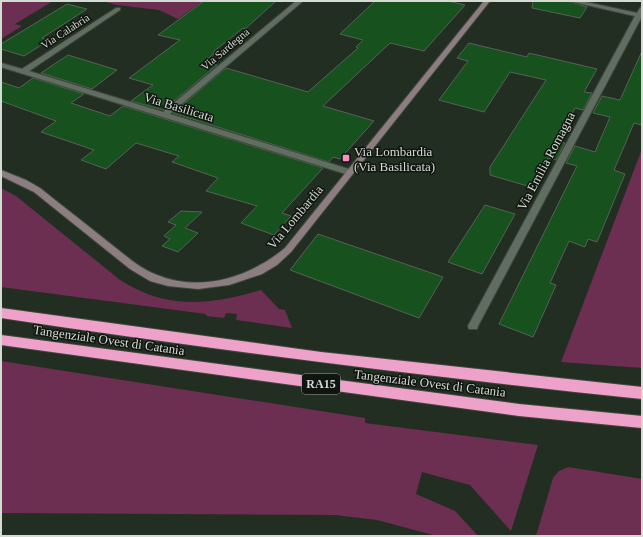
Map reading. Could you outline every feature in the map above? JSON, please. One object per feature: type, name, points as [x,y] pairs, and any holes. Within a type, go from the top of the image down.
[{"type":"highway","name":"Tangenziale Ovest di Catania","points":[[1,313],[268,350],[517,381],[642,393]]},
{"type":"highway","name":"Tangenziale Ovest di Catania","points":[[1,340],[503,408],[642,422]]},
{"type":"highway","points":[[517,381],[642,386]]},
{"type":"street","name":"Via Sardegna","points":[[164,115],[300,1]]},
{"type":"street","name":"Via Lombardia","points":[[1,173],[23,182],[37,190],[132,266],[154,278],[195,286],[234,280],[258,271],[271,264],[288,250],[487,1]]},
{"type":"street","points":[[572,1],[641,13]]},
{"type":"street","name":"Via Calabria","points":[[23,72],[118,9]]},
{"type":"street","name":"Via Emilia Romagna","points":[[473,326],[641,13]]},
{"type":"street","name":"Via Basilicata","points":[[1,65],[349,172]]},
{"type":"shaded area","points":[[1,1],[53,1],[15,24],[22,26],[1,39]]},
{"type":"shaded area","points":[[102,1],[220,1],[213,6],[200,3],[178,19],[159,10],[117,5]]},
{"type":"shaded area","points":[[642,149],[642,368],[561,362]]},
{"type":"shaded area","points":[[1,188],[16,196],[120,280],[137,290],[172,300],[189,302],[224,299],[261,290],[279,309],[285,310],[292,328],[236,320],[237,314],[226,313],[224,318],[206,316],[206,314],[1,287]]},
{"type":"shaded area","points":[[1,361],[365,418],[365,423],[538,445],[511,531],[470,485],[422,472],[416,494],[455,511],[478,536],[437,536],[377,520],[335,515],[1,513]]},
{"type":"shaded area","points":[[568,467],[642,479],[642,536],[536,536],[553,478],[559,471]]},
{"type":"building","points":[[204,1],[276,1],[245,29],[243,28],[213,52],[216,52],[204,62],[217,65],[163,110],[131,101],[153,85],[129,78],[180,40],[158,35]]},
{"type":"building","points":[[375,1],[448,1],[465,5],[424,51],[390,43],[323,106],[374,121],[340,159],[333,157],[329,162],[173,113],[226,68],[308,92],[358,48],[356,47],[363,40],[340,34]]},
{"type":"building","points":[[533,1],[568,1],[587,7],[580,18],[532,8]]},
{"type":"building","points":[[67,4],[87,9],[42,38],[49,40],[24,56],[1,49],[1,44]]},
{"type":"building","points":[[469,43],[527,57],[529,53],[597,69],[584,92],[592,93],[583,110],[575,108],[557,141],[565,143],[556,160],[548,158],[531,187],[490,175],[490,167],[546,80],[510,72],[484,112],[439,100],[468,61],[457,58]]},
{"type":"building","points":[[642,51],[642,125],[634,123],[614,170],[625,174],[597,242],[588,239],[585,247],[569,241],[550,283],[556,285],[533,337],[499,324],[577,166],[566,163],[575,146],[595,152],[610,117],[593,113],[602,96],[620,100]]},
{"type":"building","points":[[68,55],[117,70],[92,89],[41,73]]},
{"type":"building","points":[[33,78],[84,94],[71,103],[110,116],[123,106],[323,168],[282,213],[291,216],[274,235],[241,223],[257,206],[206,191],[218,178],[172,162],[179,156],[136,143],[106,169],[81,160],[94,150],[41,132],[56,121],[1,101],[1,82],[19,88]]},
{"type":"building","points":[[485,205],[515,214],[482,274],[448,262]]},
{"type":"building","points":[[181,211],[202,212],[185,228],[198,233],[178,252],[162,246],[170,239],[164,236],[176,225],[168,222]]},
{"type":"building","points":[[318,234],[443,277],[419,318],[290,270]]},
{"type":"place","name":"Via Lombardia (Via Basilicata)","points":[[346,158]]}]
